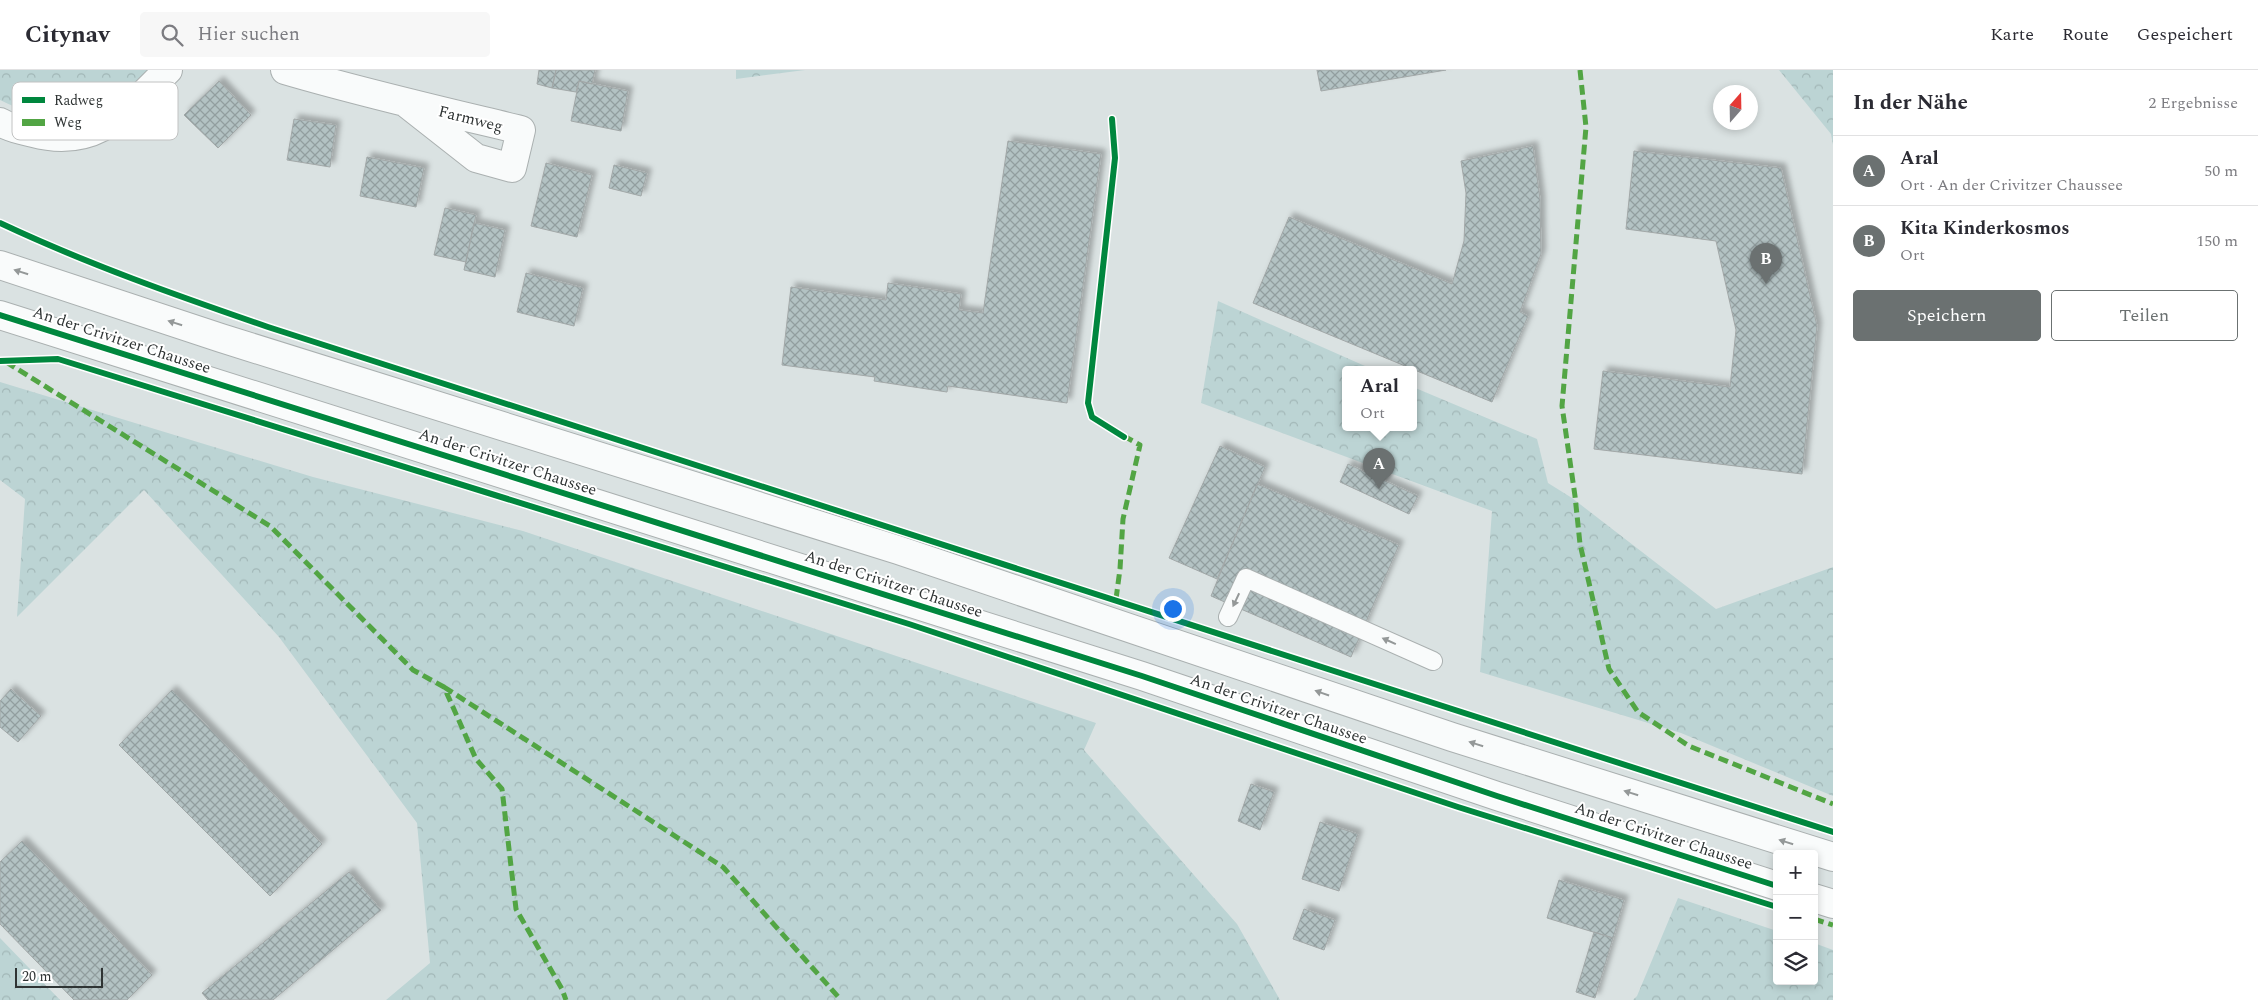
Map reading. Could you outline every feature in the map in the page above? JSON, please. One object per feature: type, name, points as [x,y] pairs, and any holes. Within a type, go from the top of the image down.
[{"type":"main road","points":[[156,82],[168,70]]},
{"type":"main road","points":[[285,70],[406,102]]},
{"type":"main road","points":[[0,122],[12,128]]},
{"type":"main road","name":"An der Crivitzer Chaussee","points":[[0,266],[231,342],[898,550],[1442,734],[1833,857]]},
{"type":"main road","name":"An der Crivitzer Chaussee","points":[[0,315],[1142,676],[1497,796],[1773,885]]},
{"type":"main road","points":[[1818,899],[1833,904]]},
{"type":"lane","points":[[1228,617],[1246,578],[1433,661]]},
{"type":"green space","points":[[0,70],[151,70],[137,82],[12,82],[12,105],[0,100]]},
{"type":"green space","points":[[736,70],[805,70],[736,79]]},
{"type":"green space","points":[[1779,70],[1833,70],[1833,145],[1831,134]]},
{"type":"green space","points":[[1218,301],[1365,366],[1342,366],[1342,431],[1417,431],[1417,389],[1537,439],[1548,483],[1572,498],[1716,609],[1833,567],[1833,796],[1681,733],[1480,672],[1492,511],[1201,403]]},
{"type":"green space","points":[[0,382],[313,477],[523,531],[1096,723],[1084,750],[1237,924],[1280,1000],[386,1000],[430,963],[417,823],[279,637],[144,490],[17,617],[25,499],[0,480]]},
{"type":"green space","points":[[1678,898],[1773,930],[1773,985],[1818,985],[1818,944],[1833,950],[1833,1000],[1633,1000],[1637,996]]},
{"type":"green space","points":[[0,938],[60,1000],[0,1000]]},
{"type":"building","points":[[539,70],[556,70],[552,88],[537,84]]},
{"type":"building","points":[[556,70],[595,70],[592,84],[579,81],[576,92],[552,88]]},
{"type":"building","points":[[1317,70],[1446,70],[1321,91]]},
{"type":"building","points":[[219,81],[251,115],[218,148],[184,115]]},
{"type":"building","points":[[579,81],[628,91],[621,131],[571,121]]},
{"type":"building","points":[[294,119],[336,125],[330,167],[287,160]]},
{"type":"building","points":[[1008,141],[1101,154],[1067,403],[948,386],[947,392],[874,381],[875,377],[782,365],[791,287],[886,300],[888,283],[961,294],[959,310],[983,313]]},
{"type":"building","points":[[1533,146],[1540,199],[1541,254],[1520,312],[1528,316],[1492,402],[1417,371],[1417,366],[1405,366],[1253,303],[1289,217],[1452,284],[1464,241],[1466,193],[1461,161]]},
{"type":"building","points":[[1634,151],[1781,168],[1817,326],[1802,474],[1594,449],[1603,371],[1730,387],[1736,330],[1716,241],[1626,229]]},
{"type":"building","points":[[367,157],[424,168],[416,207],[360,196]]},
{"type":"building","points":[[546,163],[592,175],[577,237],[531,226]]},
{"type":"building","points":[[614,165],[647,173],[641,196],[609,188]]},
{"type":"building","points":[[445,208],[476,215],[466,262],[434,255]]},
{"type":"building","points":[[474,223],[505,230],[495,277],[464,270]]},
{"type":"building","points":[[526,273],[583,288],[574,326],[517,312]]},
{"type":"building","points":[[1220,446],[1265,467],[1217,579],[1169,558]]},
{"type":"building","points":[[1348,464],[1418,496],[1409,514],[1340,482]]},
{"type":"building","points":[[1257,484],[1399,545],[1351,657],[1211,596]]},
{"type":"building","points":[[11,689],[41,716],[18,742],[0,727],[0,701]]},
{"type":"building","points":[[172,690],[322,844],[270,896],[119,745]]},
{"type":"building","points":[[1251,784],[1274,792],[1260,830],[1238,821]]},
{"type":"building","points":[[1320,822],[1358,834],[1339,891],[1302,879]]},
{"type":"building","points":[[22,841],[152,975],[127,1000],[74,1000],[0,924],[0,862]]},
{"type":"building","points":[[349,872],[381,910],[273,1000],[208,1000],[202,993]]},
{"type":"building","points":[[1559,880],[1624,900],[1613,938],[1547,918]]},
{"type":"building","points":[[1304,909],[1335,920],[1324,950],[1293,939]]},
{"type":"building","points":[[1594,932],[1613,938],[1595,998],[1576,992]]},
{"type":"marked path","points":[[1580,70],[1586,127],[1562,406],[1580,544],[1609,669],[1638,712],[1689,746],[1833,804]]},
{"type":"marked path","points":[[6,362],[270,526],[413,670],[444,687],[476,759],[502,789],[516,909],[562,989],[566,1000]]},
{"type":"marked path","points":[[1116,599],[1123,519],[1140,445],[1122,435]]},
{"type":"marked path","points":[[444,687],[723,867],[841,1000]]},
{"type":"marked path","points":[[1818,920],[1833,925]]},
{"type":"cycle path","points":[[1112,119],[1115,158],[1088,403],[1092,417],[1124,437]]},
{"type":"cycle path","points":[[0,223],[99,266],[268,327],[1833,832]]},
{"type":"cycle path","points":[[0,315],[1142,676],[1497,796],[1773,885]]},
{"type":"cycle path","points":[[0,361],[58,359],[909,624],[1458,807],[1773,906]]},
{"type":"place","name":"Kita Kinderkosmos","points":[[1766,284]]},
{"type":"place","name":"Aral","points":[[1379,489]]}]
